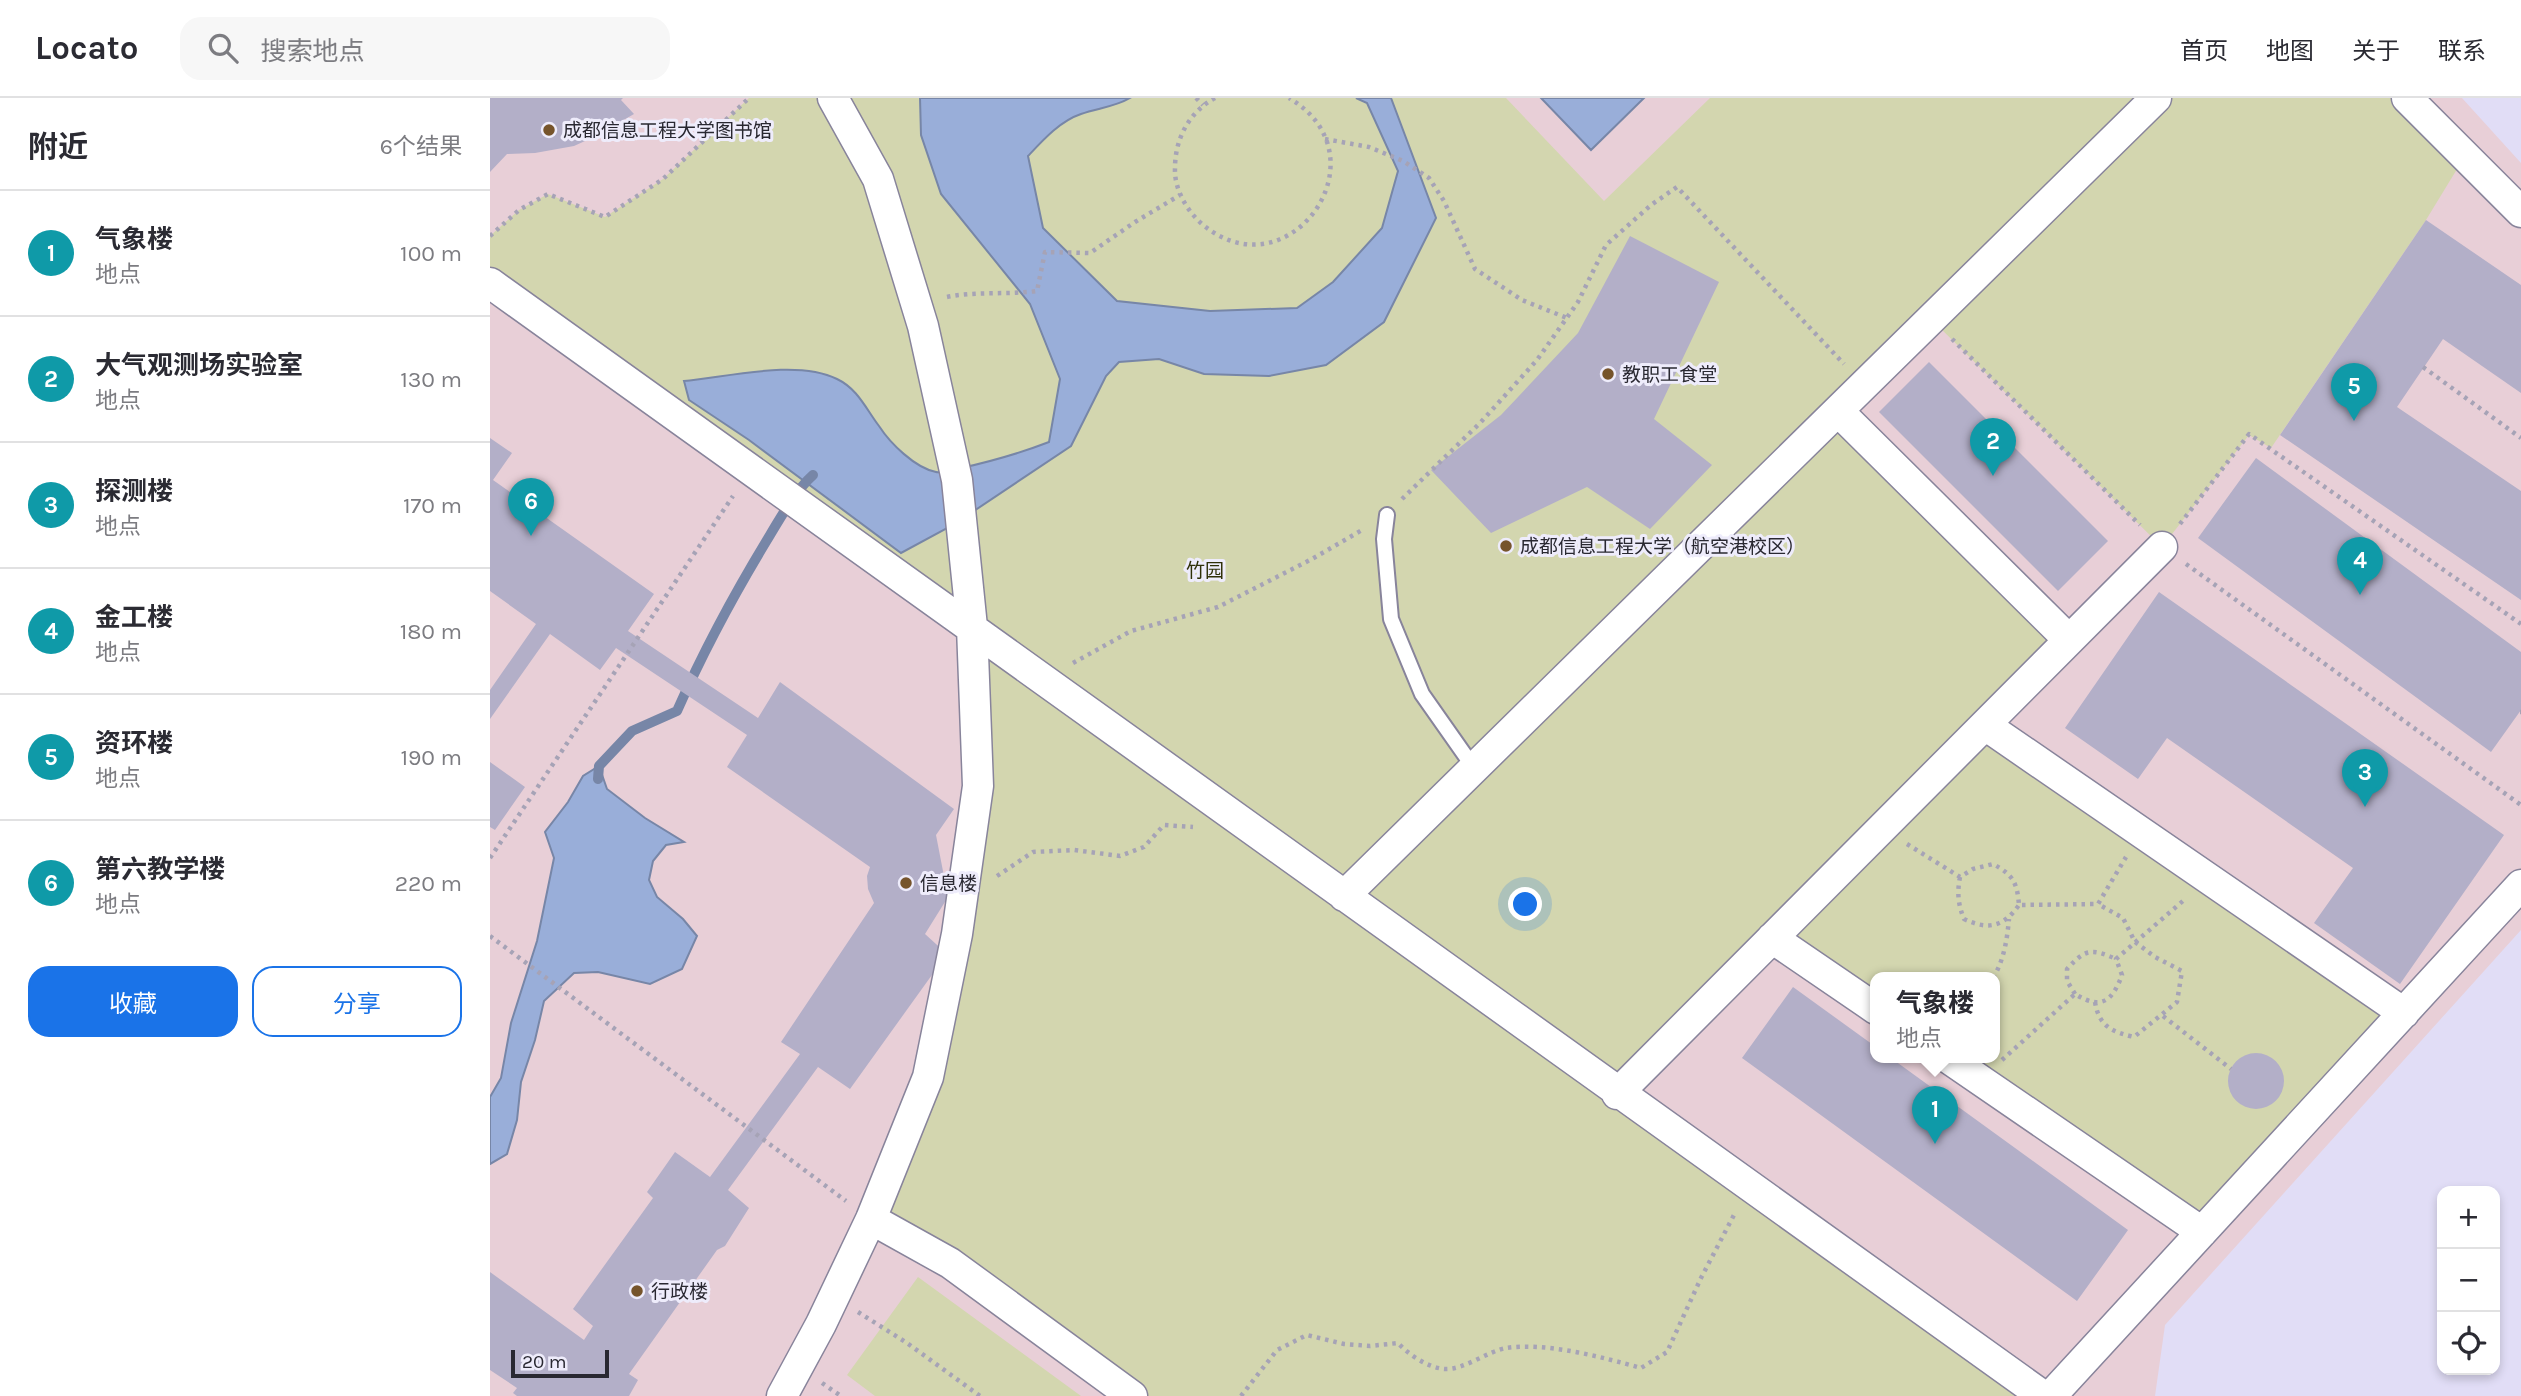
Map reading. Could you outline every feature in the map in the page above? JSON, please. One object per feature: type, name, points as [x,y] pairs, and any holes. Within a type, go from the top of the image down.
[{"type":"street","points":[[782,1396],[871,1219],[929,1077],[957,934],[978,786],[972,627],[957,480],[916,303],[878,179],[833,98]]},
{"type":"street","points":[[1344,896],[2156,98]]},
{"type":"street","points":[[2407,98],[2521,212]]},
{"type":"street","points":[[490,283],[1045,679],[1748,1188],[2043,1396]]},
{"type":"street","points":[[1838,411],[2069,640]]},
{"type":"street","points":[[1617,1094],[2162,547]]},
{"type":"street","points":[[1985,725],[2404,1013]]},
{"type":"street","points":[[2051,1396],[2521,885]]},
{"type":"street","points":[[1772,938],[1870,1006]]},
{"type":"street","points":[[1955,1063],[2202,1232]]},
{"type":"street","points":[[871,1219],[950,1263],[1132,1396]]},
{"type":"lane","points":[[1387,516],[1384,539],[1391,619],[1422,694],[1474,768]]},
{"type":"path","points":[[490,236],[519,210],[548,194],[605,217],[663,179],[749,98]]},
{"type":"path","points":[[1196,98],[1203,105]]},
{"type":"path","points":[[1215,98],[1203,105],[1187,124],[1177,146],[1175,171],[1180,195],[1193,216],[1212,232],[1234,242],[1259,244],[1283,238],[1304,225],[1321,204],[1330,179],[1330,152],[1320,126],[1303,106],[1289,98]]},
{"type":"path","points":[[1325,139],[1381,152],[1403,161],[1429,178],[1444,201],[1475,269],[1522,300],[1567,318]]},
{"type":"path","points":[[1045,679],[1131,631],[1219,607],[1387,516],[1481,422],[1537,360],[1578,302],[1606,245],[1651,205],[1677,187],[1864,385]]},
{"type":"path","points":[[916,303],[960,295],[1010,295],[1037,291],[1045,253],[1090,253],[1180,195]]},
{"type":"path","points":[[1931,319],[2162,547],[2521,805]]},
{"type":"path","points":[[2423,367],[2521,438]]},
{"type":"path","points":[[2162,547],[2249,434],[2521,624]]},
{"type":"path","points":[[490,858],[758,474]]},
{"type":"path","points":[[962,901],[1033,852],[1074,850],[1120,856],[1144,847],[1164,825],[1205,827],[1244,824]]},
{"type":"path","points":[[1884,827],[1913,849],[1960,877]]},
{"type":"path","points":[[2098,904],[2141,832]]},
{"type":"path","points":[[1997,972],[2007,941],[2009,919],[2019,905],[2018,887],[2007,872],[1993,864],[1973,869],[1960,877],[1957,892],[1964,919],[1977,925],[1993,925],[2009,919]]},
{"type":"path","points":[[2116,960],[2209,879]]},
{"type":"path","points":[[2019,905],[2098,904],[2123,918],[2135,942],[2155,957],[2182,971],[2177,1003],[2134,1037],[2113,1032],[2097,1014],[2095,1002]]},
{"type":"path","points":[[490,936],[871,1219]]},
{"type":"path","points":[[2098,951],[2116,960],[2122,975],[2116,992],[2104,1002],[2089,1003],[2074,994],[2067,981],[2067,969],[2081,954],[2098,951]]},
{"type":"path","points":[[2000,1061],[2074,994]]},
{"type":"path","points":[[2163,1016],[2231,1069]]},
{"type":"path","points":[[1979,1080],[1998,1063]]},
{"type":"path","points":[[1241,1396],[1277,1350],[1307,1335],[1344,1344],[1370,1346],[1398,1343],[1410,1356],[1445,1369],[1476,1361],[1505,1348],[1543,1349],[1596,1356],[1641,1368],[1667,1352],[1701,1278],[1748,1188]]},
{"type":"path","points":[[834,1296],[907,1343],[979,1396]]},
{"type":"shaded area","name":"成都信息工程大学（航空港校区）","points":[[490,98],[2462,98],[2521,163],[2521,930],[2165,1325],[2155,1396],[490,1396]]},
{"type":"green space","name":"成都信息工程大学（航空港校区）","points":[[749,98],[1506,98],[1604,201],[1710,98],[2407,98],[2465,156],[2426,220],[2271,448],[2249,435],[2162,547],[1931,319],[1838,411],[2069,640],[1985,724],[2404,1013],[2202,1232],[1955,1063],[2000,1063],[2000,972],[1870,972],[1870,1006],[1772,938],[1619,1092],[2043,1396],[1132,1396],[871,1219],[957,934],[972,627],[490,283],[490,236],[519,210],[548,194],[605,217],[663,179]]},
{"type":"green space","points":[[918,1277],[1081,1396],[875,1396],[847,1375]]},
{"type":"water","points":[[920,98],[1130,98],[1066,121],[1028,156],[1043,228],[1117,301],[1210,311],[1297,308],[1333,282],[1382,228],[1398,171],[1367,103],[1356,98],[1391,98],[1436,218],[1384,322],[1326,365],[1269,376],[1204,374],[1159,359],[1119,362],[1106,376],[1071,446],[953,525],[901,553],[749,440],[689,400],[684,381],[762,371],[802,370],[821,373],[844,383],[856,394],[896,447],[920,466],[936,472],[992,461],[1049,442],[1060,379],[1030,304],[941,194],[921,135]]},
{"type":"water","points":[[1541,98],[1644,98],[1591,150]]},
{"type":"water","points":[[599,766],[607,789],[645,818],[684,842],[666,845],[653,861],[649,880],[657,897],[683,919],[697,936],[682,969],[650,984],[598,972],[574,973],[544,1001],[521,1082],[517,1120],[507,1154],[490,1164],[490,1097],[501,1078],[511,1023],[537,941],[554,858],[545,832],[568,802],[583,776]]},
{"type":"building","name":"成都信息工程大学图书馆","points":[[490,98],[623,98],[621,100],[634,114],[574,146],[535,153],[507,154],[490,172]]},
{"type":"building","points":[[2426,220],[2521,285],[2521,393],[2443,339],[2397,407],[2521,491],[2521,600],[2280,435]]},
{"type":"building","name":"教职工食堂","points":[[1630,236],[1719,282],[1654,419],[1712,465],[1650,529],[1587,487],[1491,533],[1431,470],[1501,415],[1578,333]]},
{"type":"building","points":[[1929,362],[2108,541],[2058,591],[1879,412]]},
{"type":"building","points":[[490,438],[512,453],[493,480],[654,594],[628,631],[758,718],[780,682],[954,809],[936,835],[948,897],[925,934],[947,954],[850,1089],[818,1067],[728,1190],[749,1208],[725,1246],[717,1250],[629,1374],[638,1380],[629,1396],[517,1396],[513,1393],[517,1388],[490,1370],[490,1272],[584,1340],[593,1326],[573,1309],[653,1198],[647,1192],[675,1152],[710,1177],[800,1054],[781,1042],[874,903],[868,889],[867,876],[870,867],[727,767],[747,735],[616,648],[600,670],[550,634],[490,719],[490,690],[536,624],[490,591]]},
{"type":"building","points":[[2256,458],[2521,652],[2521,710],[2491,752],[2198,538]]},
{"type":"building","points":[[2159,592],[2504,835],[2400,984],[2314,923],[2353,868],[2167,738],[2138,779],[2065,728]]},
{"type":"building","points":[[490,762],[525,787],[495,830],[490,827]]},
{"type":"building","points":[[1793,987],[1870,1043],[1870,1063],[1898,1063],[2128,1230],[2077,1301],[1742,1058]]},
{"type":"building","points":[[2251,1053],[2261,1053],[2276,1061],[2282,1070],[2282,1092],[2276,1101],[2261,1109],[2251,1109],[2233,1097],[2228,1086],[2228,1076],[2240,1058]]},
{"type":"waterway","points":[[598,779],[599,766],[632,731],[677,711],[742,582],[788,506],[813,475]]},
{"type":"place","name":"成都信息工程大学图书馆","points":[[549,130]]},
{"type":"place","name":"教职工食堂","points":[[1608,374]]},
{"type":"place","name":"资环楼","points":[[2354,421]]},
{"type":"place","name":"大气观测场实验室","points":[[1993,476]]},
{"type":"place","name":"第六教学楼","points":[[531,536]]},
{"type":"place","name":"成都信息工程大学（航空港校区）","points":[[1506,546]]},
{"type":"place","name":"金工楼","points":[[2360,595]]},
{"type":"place","name":"探测楼","points":[[2365,807]]},
{"type":"place","name":"信息楼","points":[[906,883]]},
{"type":"place","name":"气象楼","points":[[1935,1144]]},
{"type":"place","name":"行政楼","points":[[637,1291]]},
{"type":"park label","name":"竹园","points":[[1205,570]]}]
